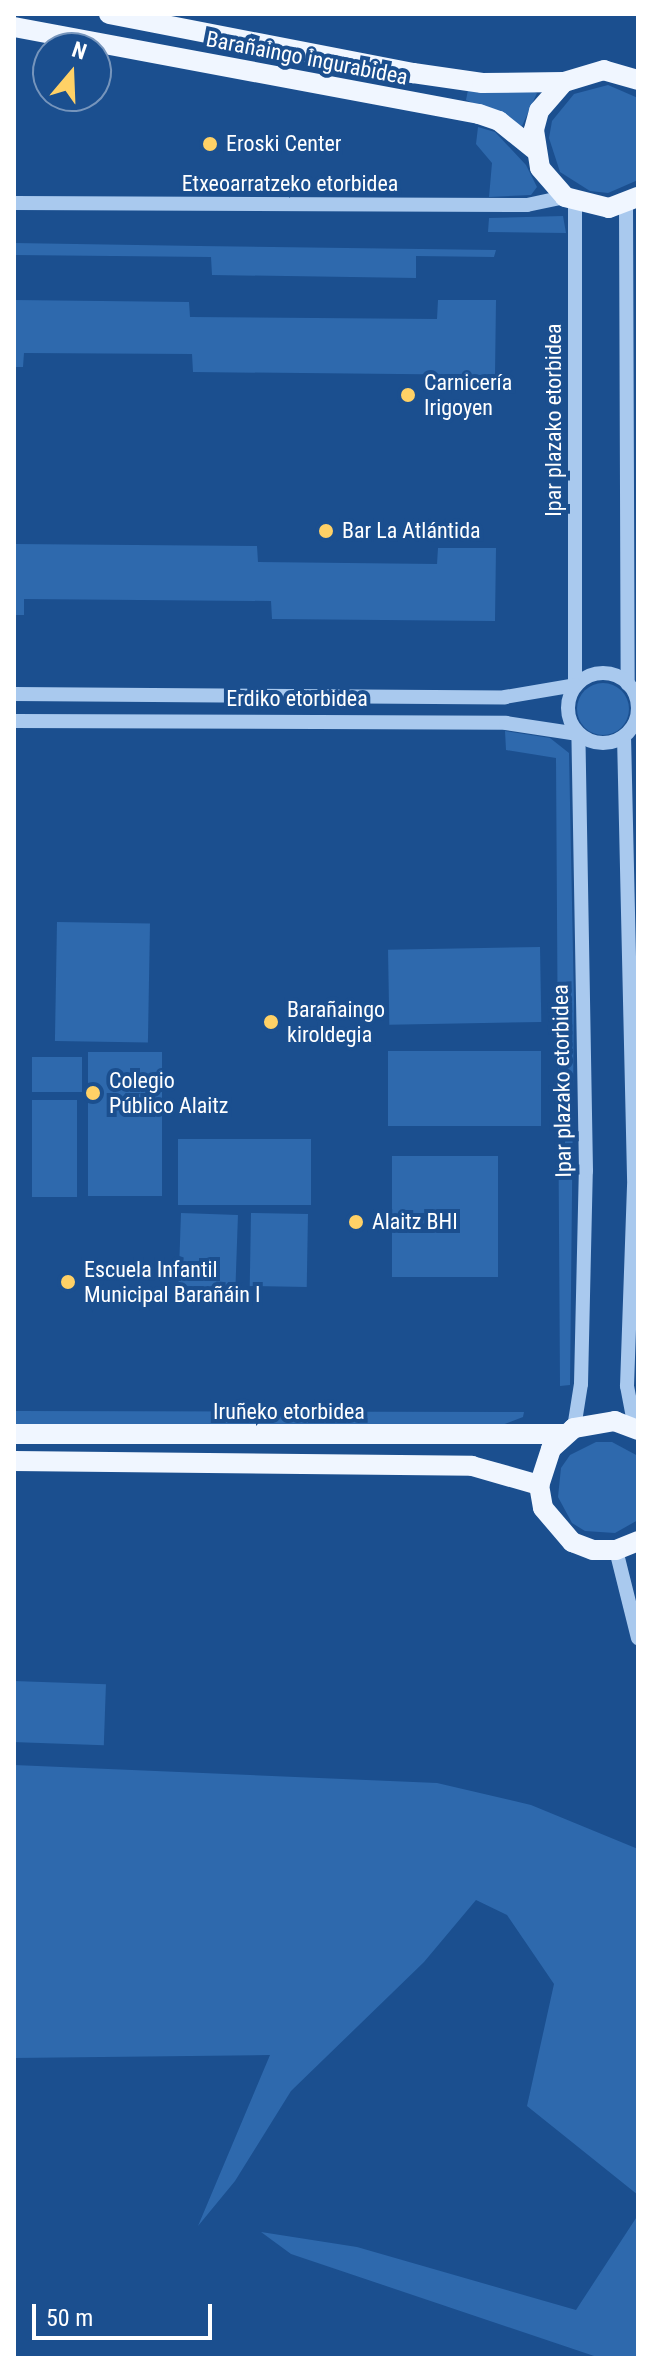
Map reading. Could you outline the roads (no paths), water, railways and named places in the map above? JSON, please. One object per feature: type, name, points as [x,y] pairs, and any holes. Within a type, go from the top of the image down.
[{"type":"main road","name":"Barañaingo ingurabidea","points":[[109,14],[413,73],[482,83],[564,82],[604,70],[634,76]]},
{"type":"main road","name":"Barañaingo ingurabidea","points":[[14,27],[479,114],[499,121],[534,149]]},
{"type":"main road","points":[[564,82],[539,111],[534,149],[540,168],[570,199],[609,208],[632,201]]},
{"type":"main road","name":"Iruñeko etorbidea","points":[[14,1434],[569,1431],[615,1421],[636,1429]]},
{"type":"main road","points":[[569,1431],[551,1449],[539,1485],[543,1508],[572,1542],[593,1550],[616,1550],[638,1541]]},
{"type":"main road","points":[[14,1461],[472,1466],[539,1485]]},
{"type":"street","name":"Etxeoarratzeko etorbidea","points":[[14,203],[511,205],[570,199]]},
{"type":"street","name":"Ipar plazako etorbidea","points":[[570,199],[575,685]]},
{"type":"street","points":[[632,201],[633,685],[638,704],[630,733],[636,1186],[627,1386],[636,1429]]},
{"type":"street","points":[[630,733],[597,743],[578,734],[567,705],[575,685],[608,673],[633,685]]},
{"type":"street","name":"Erdiko etorbidea","points":[[14,694],[505,697],[575,685]]},
{"type":"street","name":"Erdiko etorbidea","points":[[14,721],[506,723],[578,734]]},
{"type":"street","name":"Ipar plazako etorbidea","points":[[569,1431],[581,1384],[586,1171],[578,734]]},
{"type":"street","points":[[616,1550],[638,1638]]},
{"type":"place","name":"Eroski Center","points":[[210,144]]},
{"type":"place","name":"Carnicería Irigoyen","points":[[408,395]]},
{"type":"place","name":"Bar La Atlántida","points":[[326,531]]},
{"type":"place","name":"Barañaingo kiroldegia","points":[[271,1022]]},
{"type":"place","name":"Colegio Público Alaitz","points":[[93,1093]]},
{"type":"place","name":"Alaitz BHI","points":[[356,1222]]},
{"type":"place","name":"Escuela Infantil Municipal Barañáin I","points":[[68,1282]]}]
